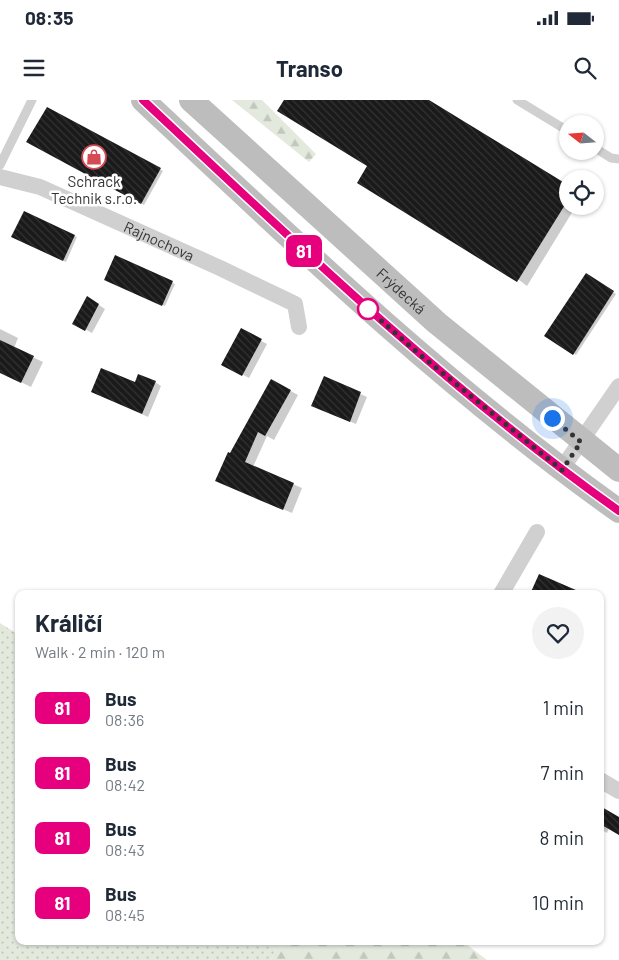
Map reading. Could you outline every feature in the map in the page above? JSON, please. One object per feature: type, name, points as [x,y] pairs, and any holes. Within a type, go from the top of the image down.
[{"type":"main road","points":[[143,100],[306,252],[418,353],[562,470],[619,511]]},
{"type":"main road","name":"Frýdecká","points":[[191,100],[437,324],[581,442],[619,470]]},
{"type":"street","name":"Rajnochova","points":[[0,177],[40,187],[295,304],[299,327]]},
{"type":"street","points":[[562,470],[619,386]]},
{"type":"street","points":[[503,590],[537,532]]},
{"type":"street","points":[[604,782],[619,791]]},
{"type":"lane","points":[[0,165],[32,100]]},
{"type":"lane","points":[[517,100],[559,126]]},
{"type":"lane","points":[[604,154],[611,158],[619,159]]},
{"type":"green space","points":[[232,100],[262,100],[316,154],[309,162]]},
{"type":"green space","points":[[0,623],[15,632],[15,945],[278,945],[271,960],[0,960]]},
{"type":"green space","points":[[278,945],[467,945],[487,960],[271,960]]},
{"type":"building","points":[[284,100],[429,100],[559,179],[559,214],[517,282],[357,183],[367,166],[277,111]]},
{"type":"building","points":[[47,107],[161,168],[141,204],[26,142]]},
{"type":"building","points":[[24,211],[75,235],[63,261],[11,237]]},
{"type":"building","points":[[115,255],[173,281],[162,306],[104,280]]},
{"type":"building","points":[[586,273],[614,291],[573,355],[544,336]]},
{"type":"building","points":[[87,296],[99,304],[85,331],[72,324]]},
{"type":"building","points":[[241,328],[262,339],[242,376],[221,365]]},
{"type":"building","points":[[0,340],[34,356],[21,383],[0,373]]},
{"type":"building","points":[[101,368],[135,382],[138,374],[156,381],[142,414],[91,392]]},
{"type":"building","points":[[324,376],[361,392],[350,422],[311,406]]},
{"type":"building","points":[[271,379],[291,390],[265,436],[258,432],[245,462],[294,483],[283,510],[215,481],[228,452],[230,453]]},
{"type":"building","points":[[539,574],[576,590],[532,590]]},
{"type":"building","points":[[604,808],[619,817],[619,835],[604,826]]},
{"type":"bus line","name":"81","points":[[143,100],[306,252],[418,353],[562,470],[619,511]]},
{"type":"place","name":"Schrack Technik s.r.o.","points":[[94,157]]},
{"type":"route","points":[[368,309],[418,353],[562,470],[581,442],[552,418]]}]
